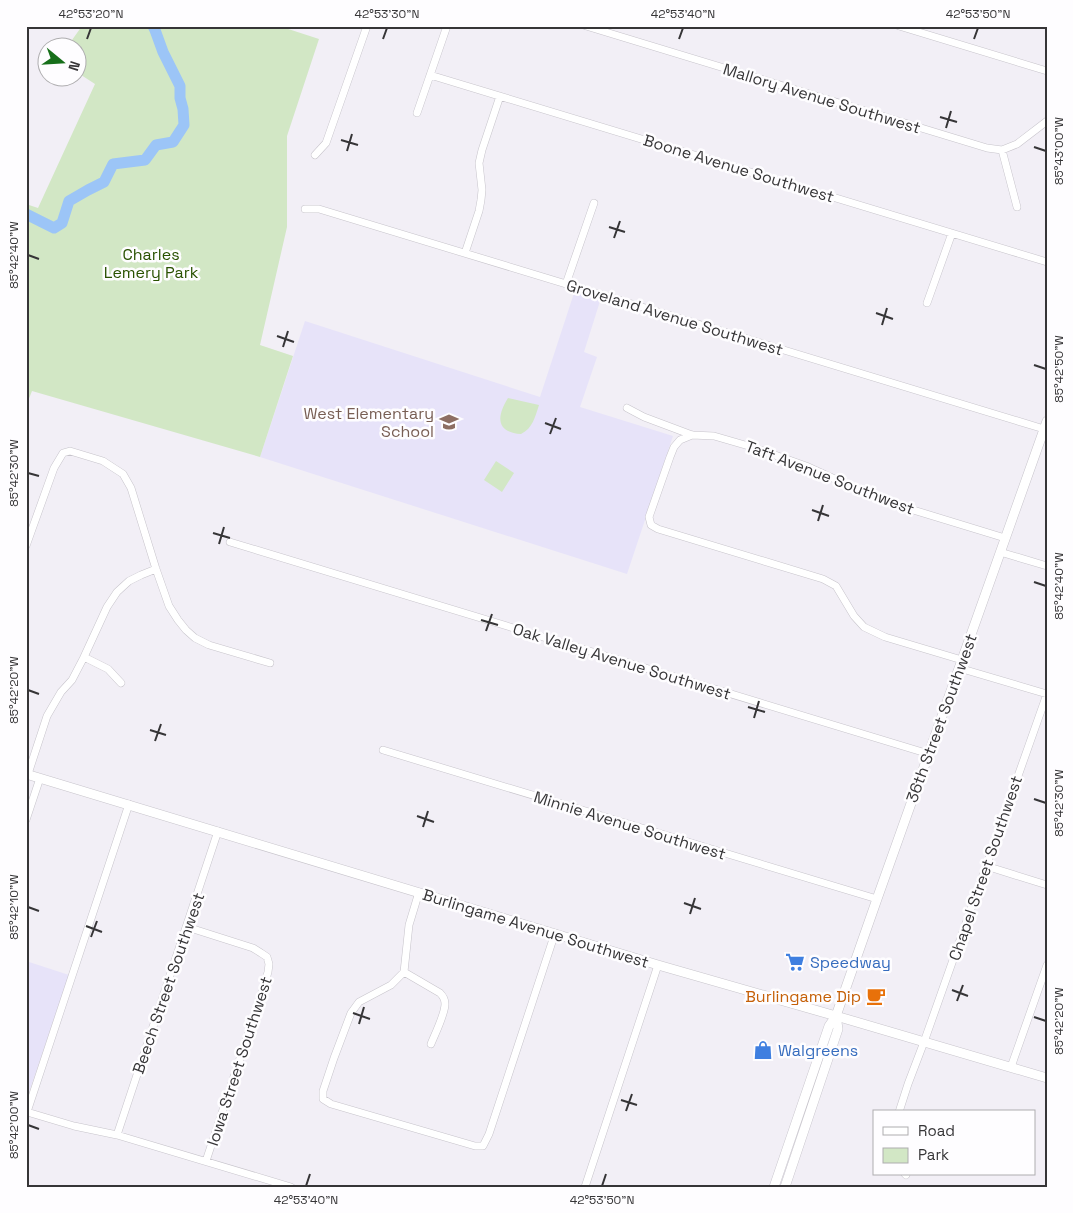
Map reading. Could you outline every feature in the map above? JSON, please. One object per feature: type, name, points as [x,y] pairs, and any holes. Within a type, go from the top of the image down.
[{"type":"street","points":[[315,155],[326,143],[367,26]]},
{"type":"street","points":[[416,113],[448,26]]},
{"type":"street","name":"Mallory Avenue Southwest","points":[[586,26],[987,148],[1002,150]]},
{"type":"street","points":[[899,26],[1047,71]]},
{"type":"street","name":"Boone Avenue Southwest","points":[[430,75],[1047,262]]},
{"type":"street","points":[[464,253],[481,200],[482,190],[479,163],[500,96]]},
{"type":"street","points":[[1017,207],[1002,150],[1017,144],[1047,121]]},
{"type":"street","points":[[566,284],[594,203]]},
{"type":"street","name":"Groveland Avenue Southwest","points":[[305,209],[319,209],[1045,425]]},
{"type":"street","points":[[927,303],[952,233]]},
{"type":"street","name":"Taft Avenue Southwest","points":[[627,408],[644,417],[692,435],[714,436],[759,449],[806,466],[887,502],[1005,538]]},
{"type":"street","name":"36th Street Southwest","points":[[774,1187],[829,1026],[836,1016],[1045,425]]},
{"type":"street","points":[[692,435],[680,440],[674,447],[649,517],[651,525],[658,529],[823,579],[836,586],[854,616],[864,628],[1047,694]]},
{"type":"street","points":[[26,546],[54,468],[63,453],[70,451],[103,461],[123,474],[131,488],[156,570],[170,606],[186,630],[195,638],[209,645],[270,664]]},
{"type":"street","name":"Oak Valley Avenue Southwest","points":[[230,542],[929,754]]},
{"type":"street","points":[[1000,552],[1047,566]]},
{"type":"street","points":[[27,774],[47,716],[60,692],[72,680],[107,607],[117,592],[129,581],[156,570]]},
{"type":"street","points":[[84,657],[108,669],[121,683]]},
{"type":"street","name":"Chapel Street Southwest","points":[[900,1110],[1047,694]]},
{"type":"street","name":"Minnie Avenue Southwest","points":[[383,750],[877,899]]},
{"type":"street","name":"Burlingame Avenue Southwest","points":[[27,774],[658,965],[1047,1078]]},
{"type":"street","points":[[26,820],[40,778]]},
{"type":"street","points":[[130,804],[27,1113],[117,1135],[292,1187]]},
{"type":"street","name":"Beech Street Southwest","points":[[117,1135],[218,831]]},
{"type":"street","points":[[986,866],[1047,885]]},
{"type":"street","points":[[419,892],[409,926],[404,972],[391,984],[359,1002],[351,1013],[323,1091],[323,1099],[331,1104],[474,1146],[483,1146],[489,1134],[555,933]]},
{"type":"street","name":"Iowa Street Southwest","points":[[187,927],[253,948],[267,957],[269,964],[264,986],[206,1161]]},
{"type":"street","points":[[585,1187],[658,965]]},
{"type":"street","points":[[1012,1067],[1045,976],[1047,965]]},
{"type":"street","points":[[404,972],[444,996],[445,1009],[432,1044]]},
{"type":"street","name":"36th Street Southwest","points":[[785,1187],[838,1028],[836,1016]]},
{"type":"street","points":[[806,1094],[808,1100],[806,1125]]},
{"type":"shaded area","name":"West Elementary School","points":[[575,290],[601,298],[584,352],[597,357],[580,407],[673,436],[627,574],[260,457],[305,321],[540,397]]},
{"type":"shaded area","points":[[26,961],[69,975],[26,1101]]},
{"type":"green space","name":"Charles Lemery Park","points":[[82,26],[279,26],[319,39],[287,136],[287,227],[260,345],[293,356],[260,457],[32,391],[26,406],[26,204],[38,208],[95,84],[88,79],[88,38],[73,38]]},
{"type":"green space","points":[[508,398],[539,405],[531,425],[521,434],[506,430],[501,422],[500,417]]},
{"type":"green space","points":[[496,461],[514,473],[502,492],[484,480]]},
{"type":"waterway","points":[[26,214],[54,228],[62,223],[69,201],[104,182],[113,164],[145,160],[156,145],[173,142],[184,125],[180,86],[163,52],[153,26]]},
{"type":"place","name":"West Elementary School","points":[[449,422]]},
{"type":"place","name":"Speedway","points":[[795,962]]},
{"type":"place","name":"Burlingame Dip","points":[[876,996]]},
{"type":"place","name":"Walgreens","points":[[763,1050]]}]
